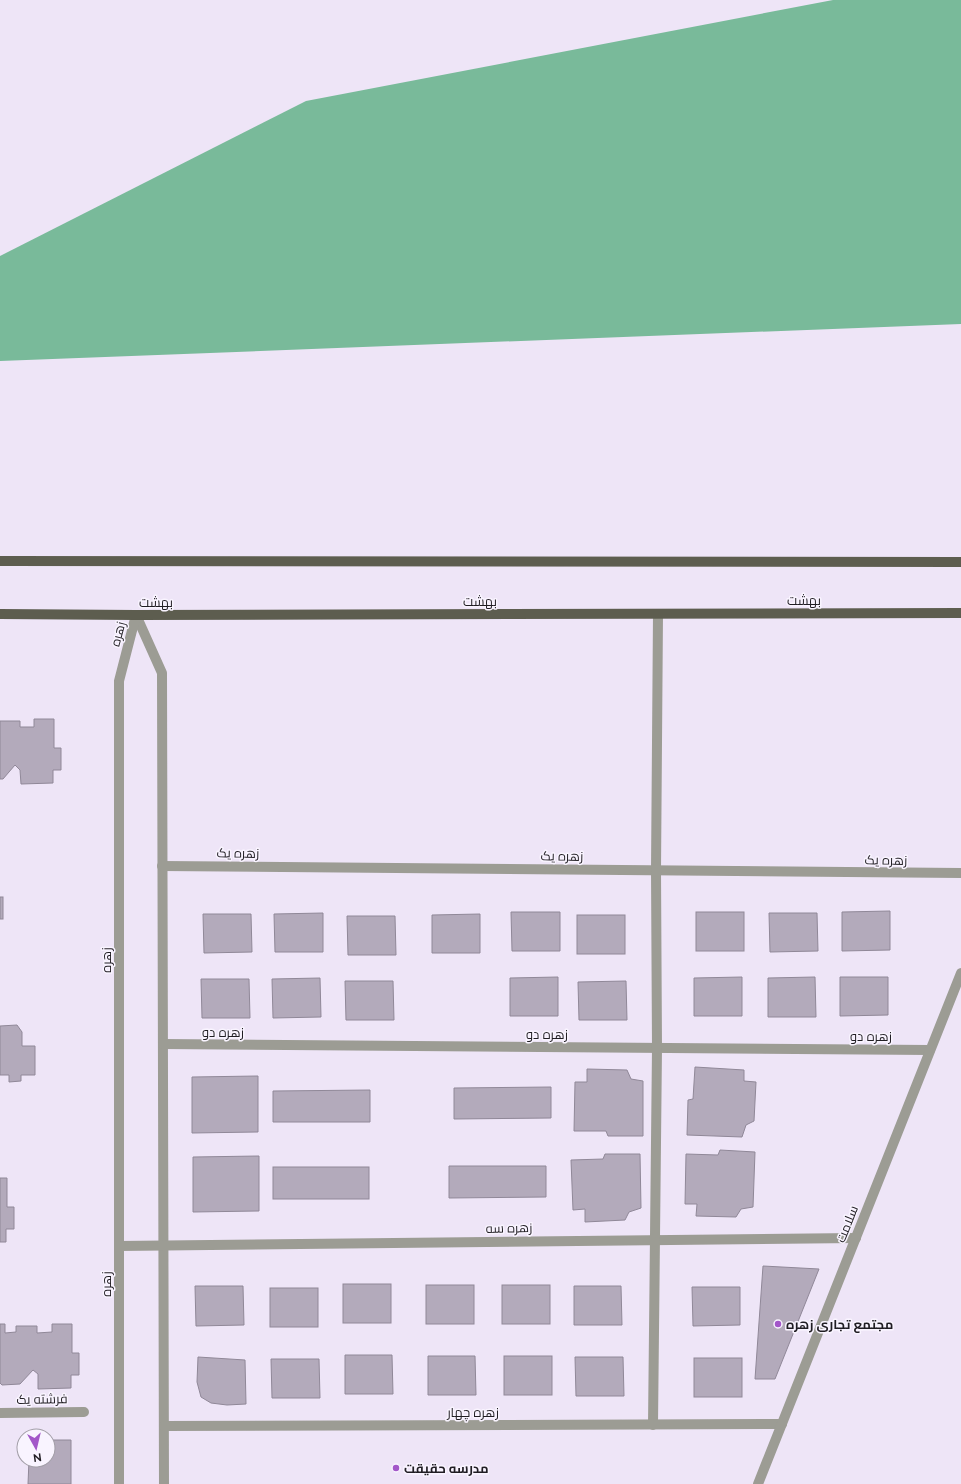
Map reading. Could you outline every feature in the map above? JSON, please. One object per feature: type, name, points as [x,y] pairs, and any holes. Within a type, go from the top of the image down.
[{"type":"main road","points":[[0,561],[961,562]]},
{"type":"main road","name":"بهشت","points":[[0,614],[136,616],[961,613]]},
{"type":"street","points":[[653,1425],[657,1048],[656,870],[658,614]]},
{"type":"street","name":"زهره","points":[[136,616],[162,672],[164,1484]]},
{"type":"street","name":"زهره","points":[[119,1484],[119,681],[136,616]]},
{"type":"street","name":"زهره یک","points":[[162,866],[961,873]]},
{"type":"street","name":"سلامت","points":[[758,1484],[961,973]]},
{"type":"street","name":"زهره دو","points":[[163,1044],[930,1050]]},
{"type":"street","name":"زهره سه","points":[[119,1246],[856,1238]]},
{"type":"street","name":"فرشته یک","points":[[0,1412],[84,1412]]},
{"type":"street","name":"زهره چهار","points":[[164,1426],[782,1424]]},
{"type":"green space","points":[[833,0],[961,0],[961,324],[0,361],[0,256],[306,101]]},
{"type":"building","points":[[34,719],[54,719],[54,748],[61,748],[61,770],[53,770],[53,783],[21,784],[20,770],[15,765],[3,779],[0,779],[0,721],[20,721],[20,727],[34,727]]},
{"type":"building","points":[[0,897],[3,897],[3,919],[0,919]]},
{"type":"building","points":[[890,911],[890,950],[842,951],[842,912]]},
{"type":"building","points":[[511,912],[560,912],[560,951],[512,951]]},
{"type":"building","points":[[696,912],[744,912],[744,951],[696,951]]},
{"type":"building","points":[[323,913],[323,952],[275,952],[274,914]]},
{"type":"building","points":[[769,913],[817,913],[818,951],[770,952]]},
{"type":"building","points":[[203,914],[251,914],[252,952],[204,953]]},
{"type":"building","points":[[480,914],[480,953],[432,953],[432,915]]},
{"type":"building","points":[[577,915],[625,915],[625,954],[577,954]]},
{"type":"building","points":[[347,916],[395,916],[396,955],[348,955]]},
{"type":"building","points":[[558,977],[558,1016],[510,1016],[510,978]]},
{"type":"building","points":[[742,977],[742,1016],[694,1016],[694,978]]},
{"type":"building","points":[[815,977],[816,1017],[768,1017],[768,978]]},
{"type":"building","points":[[840,977],[888,977],[888,1015],[840,1016]]},
{"type":"building","points":[[320,978],[321,1017],[273,1018],[272,979]]},
{"type":"building","points":[[201,979],[249,979],[250,1018],[202,1018]]},
{"type":"building","points":[[345,981],[393,981],[394,1020],[346,1020]]},
{"type":"building","points":[[626,981],[627,1020],[579,1020],[578,982]]},
{"type":"building","points":[[17,1025],[22,1032],[22,1046],[35,1046],[35,1075],[21,1075],[21,1081],[9,1082],[9,1075],[0,1075],[0,1026]]},
{"type":"building","points":[[695,1067],[744,1070],[744,1081],[756,1082],[754,1121],[746,1125],[742,1137],[687,1135],[688,1100],[693,1099]]},
{"type":"building","points":[[587,1069],[627,1070],[631,1079],[643,1081],[643,1136],[608,1136],[606,1131],[574,1131],[575,1082],[587,1082]]},
{"type":"building","points":[[258,1076],[258,1132],[192,1133],[192,1077]]},
{"type":"building","points":[[551,1087],[551,1118],[454,1119],[454,1088]]},
{"type":"building","points":[[370,1090],[370,1122],[273,1122],[273,1091]]},
{"type":"building","points":[[720,1150],[755,1152],[753,1207],[741,1209],[736,1217],[696,1216],[697,1204],[685,1204],[686,1154],[718,1155]]},
{"type":"building","points":[[605,1154],[640,1154],[641,1208],[629,1212],[625,1220],[585,1222],[585,1209],[573,1210],[571,1160],[603,1159]]},
{"type":"building","points":[[259,1156],[259,1211],[193,1212],[193,1157]]},
{"type":"building","points":[[449,1166],[546,1166],[546,1197],[449,1198]]},
{"type":"building","points":[[273,1167],[369,1167],[369,1199],[273,1199]]},
{"type":"building","points":[[0,1178],[7,1178],[7,1207],[14,1207],[14,1229],[6,1229],[6,1242],[0,1242]]},
{"type":"building","name":"مجتمع تجاری زهره","points":[[763,1266],[819,1269],[775,1379],[755,1379]]},
{"type":"building","points":[[343,1284],[391,1284],[391,1323],[343,1323]]},
{"type":"building","points":[[426,1285],[474,1285],[474,1324],[426,1324]]},
{"type":"building","points":[[502,1285],[550,1285],[550,1324],[502,1324]]},
{"type":"building","points":[[195,1286],[243,1286],[244,1325],[196,1326]]},
{"type":"building","points":[[574,1286],[621,1286],[622,1325],[574,1325]]},
{"type":"building","points":[[692,1287],[740,1287],[740,1325],[693,1326]]},
{"type":"building","points":[[270,1288],[318,1288],[318,1327],[270,1327]]},
{"type":"building","points":[[0,1324],[5,1324],[5,1333],[16,1332],[16,1326],[37,1326],[37,1333],[52,1332],[52,1324],[72,1324],[72,1353],[79,1353],[79,1375],[71,1375],[71,1388],[38,1389],[38,1374],[33,1370],[20,1384],[2,1385],[0,1383]]},
{"type":"building","points":[[345,1355],[392,1355],[393,1394],[345,1394]]},
{"type":"building","points":[[428,1356],[475,1356],[476,1395],[428,1395]]},
{"type":"building","points":[[504,1356],[552,1356],[552,1395],[504,1395]]},
{"type":"building","points":[[198,1357],[245,1360],[246,1404],[227,1405],[211,1403],[201,1397],[197,1382]]},
{"type":"building","points":[[575,1357],[623,1357],[624,1396],[576,1396]]},
{"type":"building","points":[[694,1358],[742,1358],[742,1397],[694,1397]]},
{"type":"building","points":[[271,1359],[319,1359],[320,1398],[272,1398]]},
{"type":"building","points":[[56,1440],[71,1440],[71,1484],[28,1484],[29,1468],[56,1468]]},
{"type":"place","name":"مجتمع تجاری زهره","points":[[778,1324]]},
{"type":"place","name":"مدرسه حقیقت","points":[[396,1468]]}]
